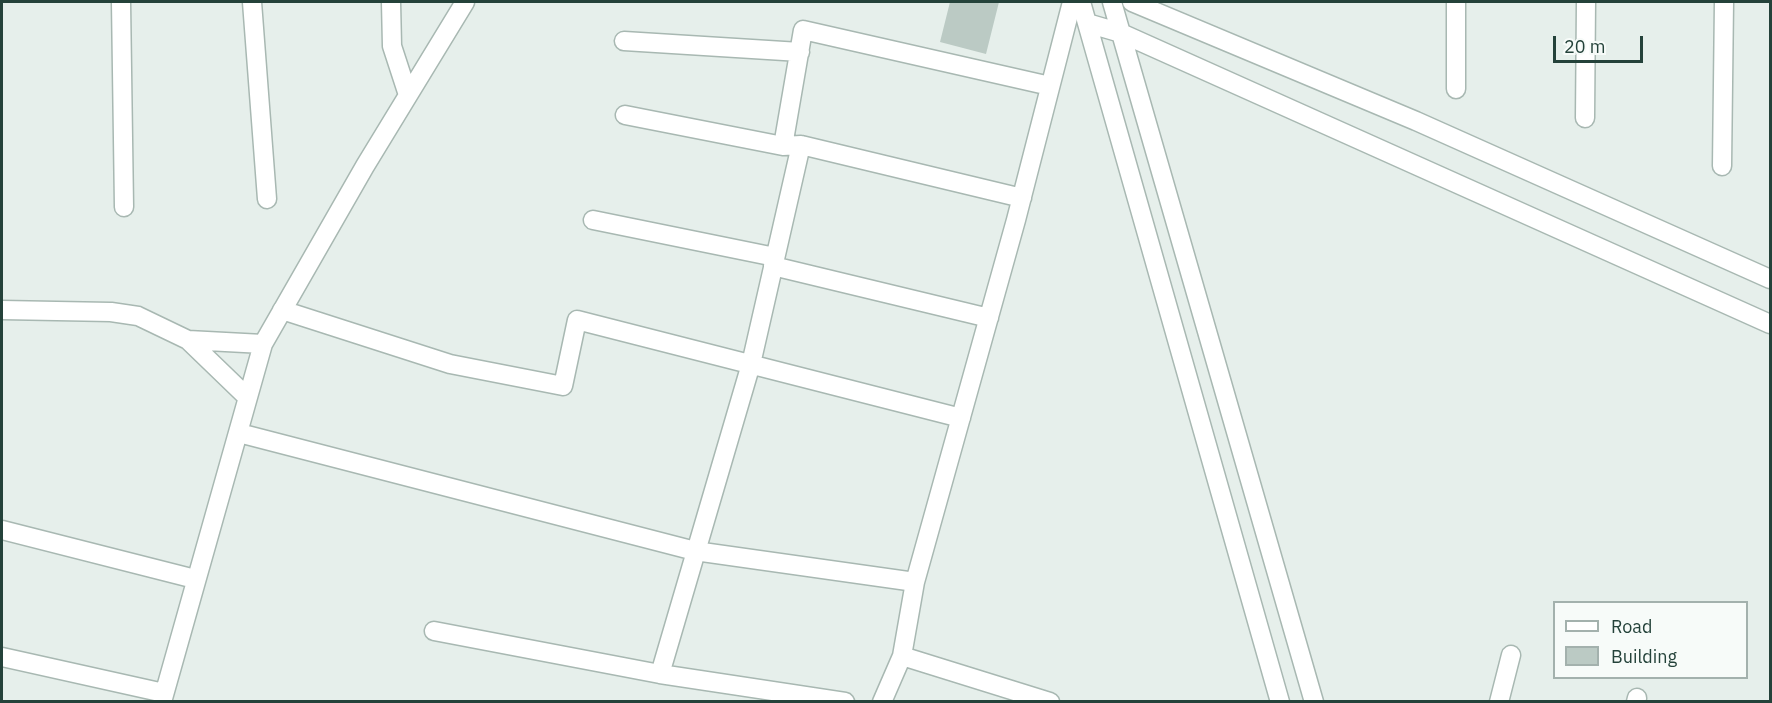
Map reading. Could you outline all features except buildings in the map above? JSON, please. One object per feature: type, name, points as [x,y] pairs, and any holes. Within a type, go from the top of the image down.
[{"type":"street","points":[[121,2],[124,207]]},
{"type":"street","points":[[252,2],[267,199]]},
{"type":"street","points":[[391,2],[392,46],[408,95]]},
{"type":"street","points":[[2,657],[163,697],[195,579],[239,434],[246,396],[262,344],[465,2]]},
{"type":"street","points":[[882,702],[902,656],[915,582],[1022,198],[1072,2]]},
{"type":"street","points":[[1081,2],[1280,702]]},
{"type":"street","points":[[1112,2],[1314,702]]},
{"type":"street","points":[[1132,2],[1416,121],[1770,279]]},
{"type":"street","points":[[1456,2],[1456,89]]},
{"type":"street","points":[[1585,118],[1586,2]]},
{"type":"street","points":[[1722,166],[1724,2]]},
{"type":"street","points":[[1087,23],[1121,33],[1770,324]]},
{"type":"street","points":[[660,674],[751,364],[774,262],[792,146],[803,30],[1050,87]]},
{"type":"street","points":[[624,41],[800,52]]},
{"type":"street","points":[[625,115],[792,146],[1022,198]]},
{"type":"street","points":[[593,220],[774,262],[989,318]]},
{"type":"street","points":[[2,310],[111,312],[138,316],[188,340],[246,396]]},
{"type":"street","points":[[282,310],[450,364],[563,386],[577,320],[961,418]]},
{"type":"street","points":[[188,340],[262,344]]},
{"type":"street","points":[[239,434],[695,551],[915,582]]},
{"type":"street","points":[[2,530],[195,579]]},
{"type":"street","points":[[434,632],[660,674],[845,702]]},
{"type":"street","points":[[1498,702],[1511,655]]},
{"type":"street","points":[[902,656],[1050,702]]}]
